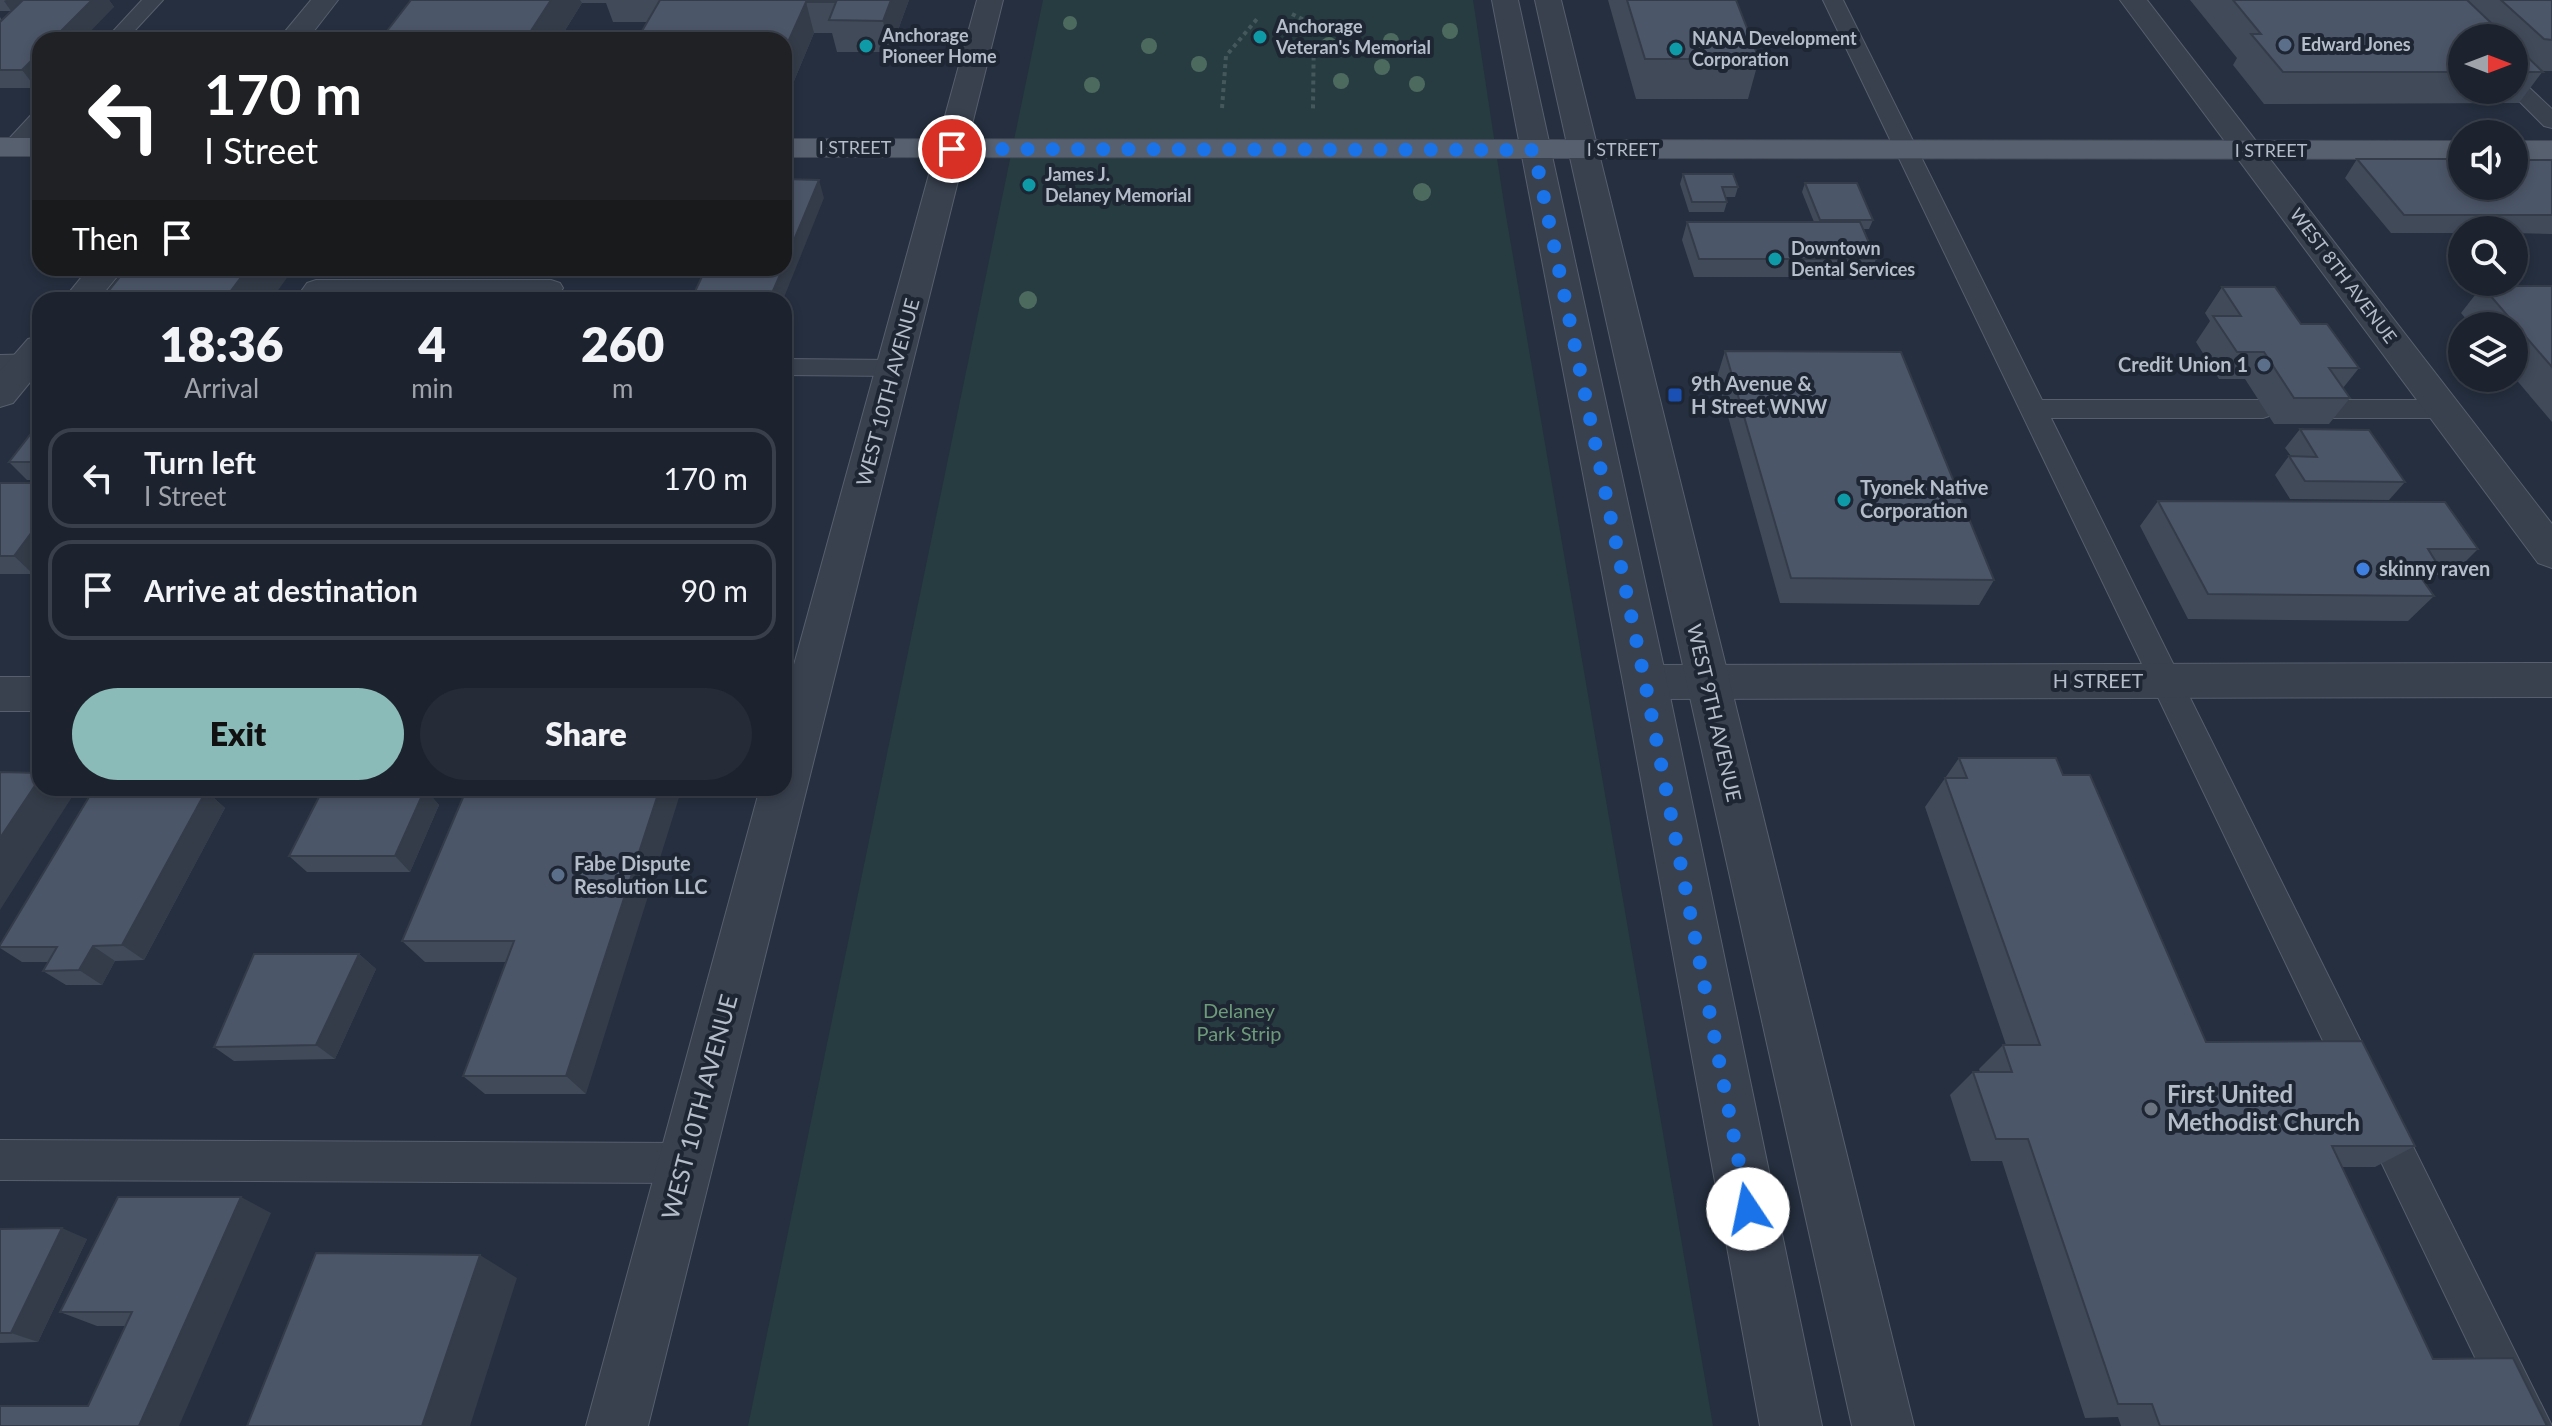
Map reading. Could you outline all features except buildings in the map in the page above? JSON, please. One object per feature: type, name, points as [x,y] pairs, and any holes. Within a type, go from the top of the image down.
[{"type":"main road","name":"I STREET","points":[[792,148],[2448,150]]},
{"type":"main road","points":[[2528,150],[2552,150]]},
{"type":"street","points":[[299,32],[325,0]]},
{"type":"street","name":"WEST 10TH AVENUE","points":[[792,726],[796,696],[894,368],[990,0]]},
{"type":"street","points":[[1505,0],[1645,682],[1791,1426]]},
{"type":"street","name":"WEST 9TH AVENUE","points":[[1548,0],[1883,1426]]},
{"type":"street","name":"WEST 8TH AVENUE","points":[[2133,0],[2552,553]]},
{"type":"street","points":[[87,292],[100,276]]},
{"type":"street","points":[[0,395],[27,358]]},
{"type":"street","name":"H STREET","points":[[1645,682],[2552,680]]},
{"type":"street","points":[[0,694],[32,694]]},
{"type":"street","name":"WEST 10TH AVENUE","points":[[617,1426],[781,796]]},
{"type":"lane","points":[[123,32],[153,0]]},
{"type":"lane","points":[[1833,0],[2531,1426]]},
{"type":"lane","points":[[2528,98],[2552,121]]},
{"type":"lane","points":[[18,147],[32,129]]},
{"type":"lane","points":[[313,292],[316,288],[551,288],[549,292]]},
{"type":"lane","points":[[792,367],[894,368]]},
{"type":"lane","points":[[2032,409],[2263,409]]},
{"type":"lane","points":[[2321,409],[2443,409]]},
{"type":"lane","points":[[0,1160],[685,1163]]},
{"type":"path","points":[[1292,14],[1314,25],[1312,118]]},
{"type":"path","points":[[1222,117],[1226,56],[1257,19]]},
{"type":"green space","name":"Delaney Park Strip","points":[[1043,0],[1473,0],[1504,204],[1713,1426],[748,1426]]},
{"type":"place","name":"Anchorage Veteran's Memorial","points":[[1260,37]]},
{"type":"place","name":"Edward Jones","points":[[2285,45]]},
{"type":"place","name":"Anchorage Pioneer Home","points":[[866,46]]},
{"type":"place","name":"NANA Development Corporation","points":[[1676,49]]},
{"type":"place","name":"James J. Delaney Memorial","points":[[1029,185]]},
{"type":"place","name":"Downtown Dental Services","points":[[1775,259]]},
{"type":"place","name":"Credit Union 1","points":[[2264,365]]},
{"type":"place","name":"9th Avenue & H Street WNW","points":[[1675,395]]},
{"type":"place","name":"Tyonek Native Corporation","points":[[1844,500]]},
{"type":"place","name":"skinny raven","points":[[2363,569]]},
{"type":"place","name":"Fabe Dispute Resolution LLC","points":[[558,875]]},
{"type":"place","name":"First United Methodist Church","points":[[2151,1109]]},
{"type":"route","points":[[952,149],[1534,150],[1645,682],[1748,1209]]}]
